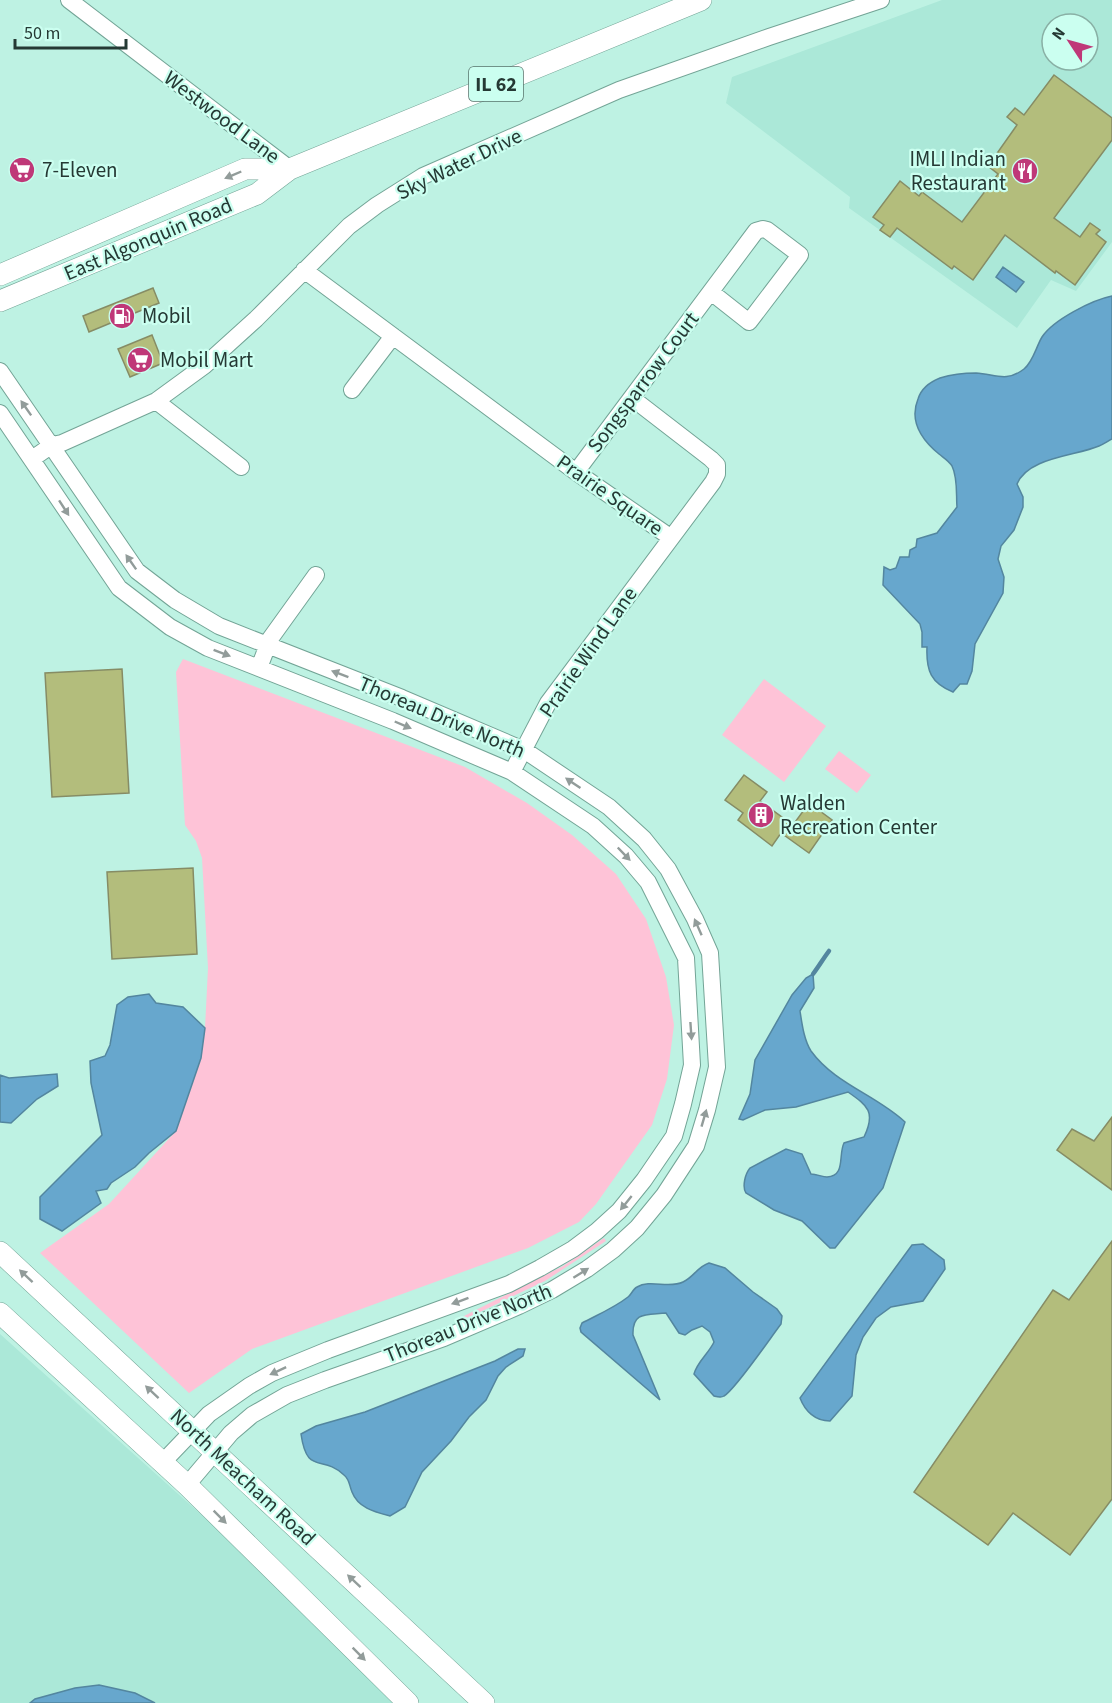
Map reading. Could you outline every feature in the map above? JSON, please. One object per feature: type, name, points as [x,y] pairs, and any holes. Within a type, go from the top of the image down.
[{"type":"main road","name":"East Algonquin Road","points":[[0,301],[257,194],[290,169],[701,0]]},
{"type":"main road","name":"East Algonquin Road","points":[[0,275],[245,169],[290,169]]},
{"type":"main road","name":"North Meacham Road","points":[[0,1252],[484,1703]]},
{"type":"main road","name":"North Meacham Road","points":[[0,1313],[163,1462],[408,1703]]},
{"type":"street","name":"Westwood Lane","points":[[69,0],[290,169]]},
{"type":"street","name":"Sky Water Drive","points":[[32,459],[52,445],[62,443],[156,401],[204,366],[256,319],[350,226],[423,176],[619,90],[881,0]]},
{"type":"street","name":"Songsparrow Court","points":[[576,472],[711,292],[759,229],[767,230],[800,255],[749,322],[711,292]]},
{"type":"street","points":[[304,270],[393,336],[352,390]]},
{"type":"street","name":"Prairie Square","points":[[393,336],[576,472],[670,537],[713,482],[717,474],[717,465],[632,398]]},
{"type":"street","name":"Thoreau Drive North","points":[[0,371],[137,571],[175,600],[219,626],[402,698],[524,750],[609,807],[644,839],[668,869],[710,953],[717,1067],[696,1146],[664,1195],[637,1228],[587,1269],[519,1306],[444,1338],[287,1395],[252,1415],[231,1433],[187,1485]]},
{"type":"street","points":[[156,401],[241,467]]},
{"type":"street","name":"Thoreau Drive North","points":[[0,413],[119,588],[170,627],[208,648],[393,720],[512,772],[593,826],[626,856],[648,882],[686,958],[692,1065],[674,1136],[644,1180],[619,1211],[573,1249],[509,1284],[328,1350],[272,1373],[209,1414],[163,1462]]},
{"type":"street","name":"Prairie Wind Lane","points":[[512,772],[548,704],[670,537]]},
{"type":"street","points":[[259,668],[270,639],[316,575]]},
{"type":"shaded area","points":[[942,0],[1112,0],[1112,242],[1076,291],[1051,280],[1017,328],[849,208],[850,197],[726,103],[732,77]]},
{"type":"shaded area","points":[[183,659],[465,767],[527,803],[572,835],[616,874],[646,919],[666,977],[674,1025],[667,1079],[652,1125],[596,1204],[579,1222],[528,1248],[252,1349],[189,1393],[40,1253],[109,1204],[176,1131],[202,1051],[208,968],[202,858],[196,841],[185,825],[176,672]]},
{"type":"shaded area","points":[[764,679],[826,726],[784,782],[722,735]]},
{"type":"shaded area","points":[[839,751],[871,775],[857,793],[825,769]]},
{"type":"shaded area","points":[[604,1238],[606,1241],[545,1281],[463,1320],[462,1317],[563,1266]]},
{"type":"shaded area","points":[[0,1334],[411,1703],[0,1703]]},
{"type":"water","points":[[1003,267],[1024,282],[1016,292],[996,277]]},
{"type":"water","points":[[1112,296],[1112,439],[1101,445],[1031,468],[1017,484],[1023,497],[1023,507],[1014,530],[1001,546],[998,559],[1004,577],[1003,593],[975,644],[972,671],[967,684],[960,684],[953,692],[940,685],[931,675],[927,647],[922,647],[920,624],[883,585],[884,567],[890,570],[896,568],[900,557],[909,557],[910,550],[916,547],[917,539],[937,533],[957,507],[956,481],[952,466],[927,443],[916,422],[919,395],[929,384],[949,376],[976,373],[1006,377],[1018,373],[1027,366],[1042,337],[1055,324],[1084,306]]},
{"type":"water","points":[[813,974],[814,988],[800,1011],[805,1037],[811,1051],[832,1072],[905,1122],[883,1188],[835,1248],[830,1248],[802,1221],[774,1210],[746,1193],[744,1187],[745,1177],[750,1168],[786,1149],[802,1154],[811,1174],[833,1176],[839,1169],[844,1143],[864,1137],[868,1128],[868,1110],[861,1101],[848,1092],[796,1107],[765,1110],[743,1120],[739,1119],[750,1094],[755,1060],[792,995],[806,978]]},
{"type":"water","points":[[149,994],[156,1003],[183,1007],[205,1028],[201,1058],[176,1131],[135,1167],[111,1183],[107,1189],[96,1191],[101,1203],[62,1231],[40,1219],[40,1197],[102,1135],[91,1083],[90,1061],[105,1056],[110,1045],[117,1005],[128,997]]},
{"type":"water","points":[[57,1074],[58,1086],[37,1099],[11,1123],[0,1122],[0,1075],[9,1078]]},
{"type":"water","points":[[923,1244],[944,1260],[945,1269],[923,1301],[891,1307],[876,1318],[863,1337],[856,1355],[852,1396],[830,1421],[815,1417],[800,1398],[912,1245]]},
{"type":"water","points":[[709,1263],[725,1268],[777,1309],[782,1316],[781,1324],[736,1384],[724,1396],[719,1397],[714,1396],[694,1374],[714,1342],[710,1332],[702,1326],[685,1335],[679,1333],[666,1313],[638,1318],[633,1327],[633,1335],[660,1400],[581,1332],[580,1328],[582,1323],[623,1301],[637,1287],[648,1284],[678,1284]]},
{"type":"water","points":[[518,1349],[525,1349],[523,1356],[506,1367],[498,1376],[486,1400],[422,1472],[405,1507],[390,1516],[363,1506],[358,1502],[344,1475],[336,1469],[311,1460],[307,1455],[301,1434],[316,1426],[365,1412],[495,1361]]},
{"type":"water","points":[[99,1685],[135,1693],[155,1703],[30,1703],[35,1699],[75,1688]]},
{"type":"building","points":[[1054,75],[1112,118],[1112,140],[1054,218],[1080,237],[1090,223],[1100,230],[1096,234],[1106,242],[1075,285],[1056,271],[1055,273],[1005,235],[973,280],[954,266],[952,269],[897,228],[890,237],[880,230],[884,225],[873,217],[900,181],[919,196],[922,192],[962,222],[998,174],[988,166],[1017,125],[1007,117],[1015,108],[1024,115]]},
{"type":"building","points":[[153,288],[159,303],[89,332],[83,316]]},
{"type":"building","points":[[152,335],[163,363],[130,377],[118,349]]},
{"type":"building","points":[[122,669],[129,793],[52,797],[45,673]]},
{"type":"building","name":"Walden Recreation Center","points":[[744,775],[767,792],[760,801],[793,825],[809,803],[832,820],[809,853],[781,833],[772,846],[738,820],[743,813],[725,800]]},
{"type":"building","points":[[193,868],[197,954],[112,959],[107,872]]},
{"type":"building","points":[[1112,1117],[1112,1190],[1057,1150],[1072,1129],[1094,1141]]},
{"type":"building","points":[[1112,1241],[1112,1499],[1070,1555],[1013,1513],[988,1545],[914,1492],[1053,1290],[1069,1300]]},
{"type":"waterway","points":[[813,974],[829,951]]},
{"type":"place","name":"7-Eleven","points":[[22,170]]},
{"type":"place","name":"IMLI Indian Restaurant","points":[[1025,171]]},
{"type":"place","name":"Mobil","points":[[122,316]]},
{"type":"place","name":"Mobil Mart","points":[[140,360]]},
{"type":"place","name":"Walden Recreation Center","points":[[761,815]]}]
